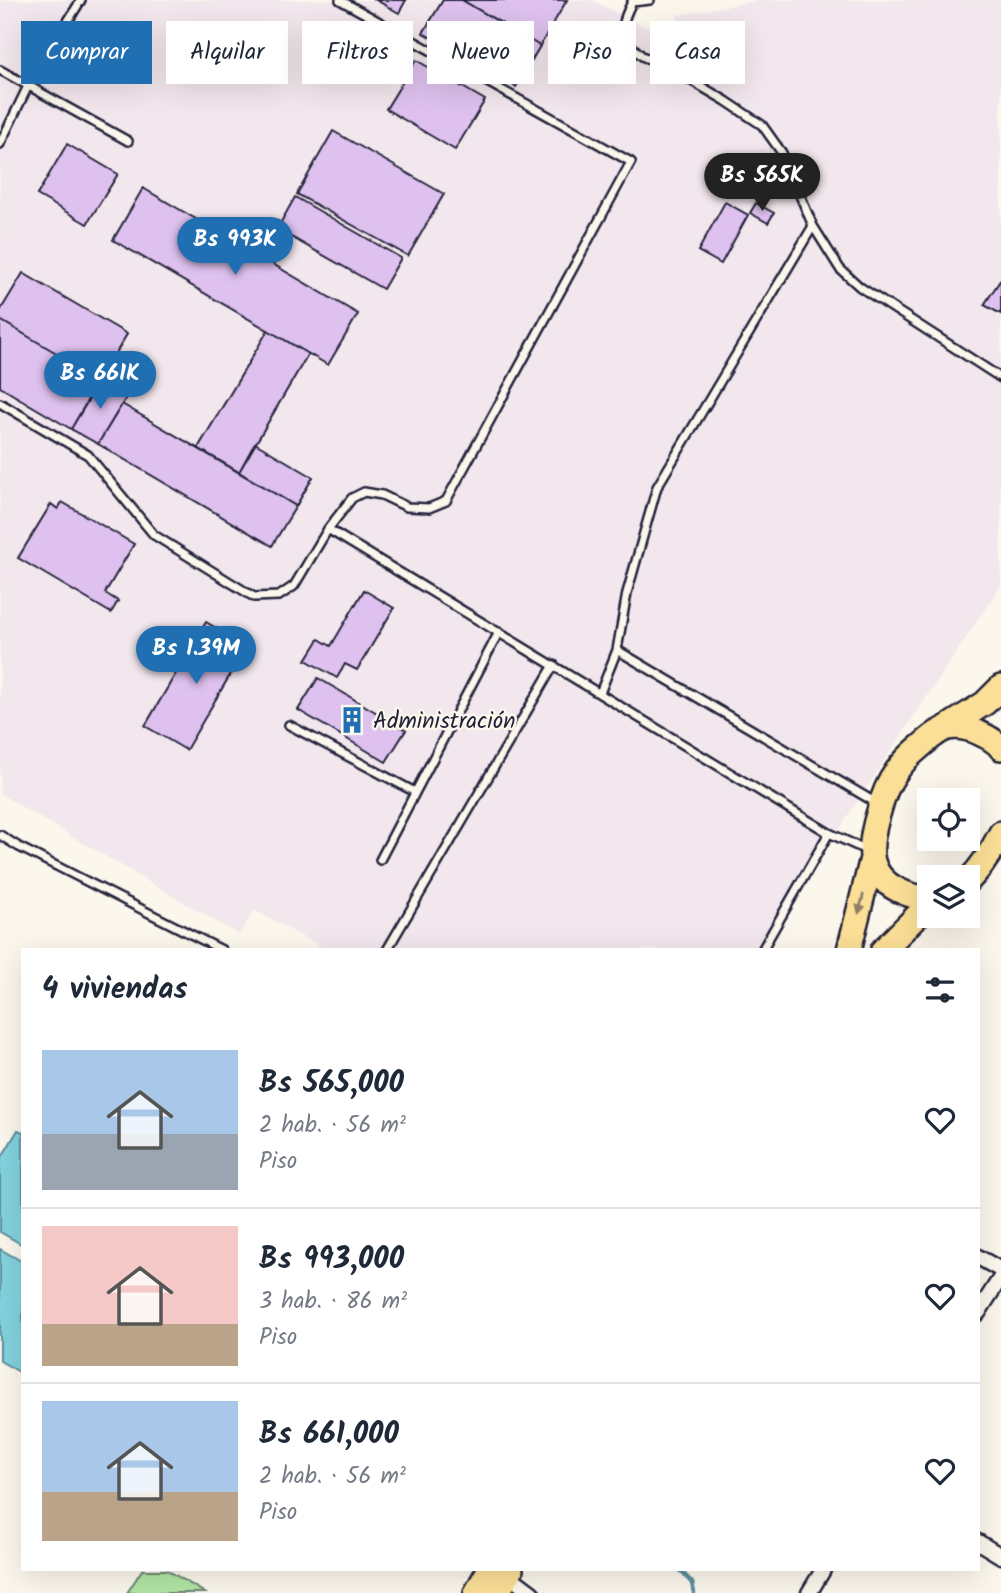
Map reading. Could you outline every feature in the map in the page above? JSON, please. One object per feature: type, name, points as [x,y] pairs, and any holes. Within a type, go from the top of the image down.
[{"type":"highway","points":[[849,948],[881,805],[894,774],[929,738],[985,703],[1001,687]]},
{"type":"highway","points":[[946,728],[969,729],[986,736],[1001,748]]},
{"type":"highway","points":[[980,867],[1001,833]]},
{"type":"highway","points":[[872,855],[878,876],[905,894],[917,896]]},
{"type":"highway","points":[[885,948],[917,916]]},
{"type":"highway","points":[[476,1593],[501,1577]]},
{"type":"street","points":[[980,1258],[1001,1270]]},
{"type":"street","points":[[980,1310],[1001,1277]]},
{"type":"street","points":[[980,1543],[1001,1556]]},
{"type":"street","points":[[809,1593],[821,1571]]},
{"type":"street","points":[[501,1577],[532,1593]]},
{"type":"lane","points":[[0,144],[28,86],[81,0]]},
{"type":"lane","points":[[0,403],[88,455],[154,535],[254,597],[279,596],[294,586],[328,529],[352,498],[364,492],[382,495],[407,507],[429,508],[446,501],[631,162],[341,0]]},
{"type":"lane","points":[[650,0],[632,1],[622,25],[623,38],[642,56],[684,76],[762,125],[782,153],[813,226],[840,269],[860,288],[1001,378]]},
{"type":"lane","points":[[0,70],[128,141]]},
{"type":"lane","points":[[600,693],[617,650],[627,593],[657,487],[813,226]]},
{"type":"lane","points":[[328,529],[829,833],[872,855]]},
{"type":"lane","points":[[380,860],[499,632]]},
{"type":"lane","points":[[617,650],[881,805]]},
{"type":"lane","points":[[388,948],[554,665]]},
{"type":"lane","points":[[289,725],[415,792]]},
{"type":"lane","points":[[763,948],[829,833]]},
{"type":"lane","points":[[0,835],[218,948]]},
{"type":"shaded area","points":[[0,0],[591,0],[633,21],[548,21],[548,84],[636,84],[636,22],[650,29],[650,84],[745,84],[745,21],[678,21],[677,15],[761,0],[1001,0],[1001,585],[760,948],[323,948],[254,910],[239,935],[0,794]]},
{"type":"green space","points":[[141,1571],[169,1571],[205,1593],[127,1593]]},
{"type":"water","points":[[18,1130],[21,1131],[21,1244],[0,1232],[0,1160]]},
{"type":"water","points":[[0,1249],[21,1261],[21,1373],[0,1361]]},
{"type":"building","points":[[376,0],[406,0],[399,13]]},
{"type":"building","points":[[443,0],[462,0],[498,21],[430,21]]},
{"type":"building","points":[[462,0],[567,0],[555,21],[548,21],[548,32],[540,46],[534,42],[534,21],[498,21]]},
{"type":"building","points":[[534,42],[540,46],[534,56]]},
{"type":"building","points":[[416,60],[427,66],[427,84],[457,84],[485,100],[455,150],[386,109],[401,84],[413,84],[413,65]]},
{"type":"building","points":[[333,131],[444,194],[408,256],[297,194]]},
{"type":"building","points":[[67,144],[118,174],[87,224],[37,195]]},
{"type":"building","points":[[143,188],[358,314],[328,365],[113,240]]},
{"type":"building","points":[[295,197],[401,258],[383,289],[277,229]]},
{"type":"building","points":[[725,202],[748,215],[721,264],[698,251]]},
{"type":"building","points":[[756,203],[774,213],[768,223],[750,213]]},
{"type":"building","points":[[23,273],[127,334],[101,379],[0,320],[0,311]]},
{"type":"building","points":[[1001,279],[1001,314],[984,305]]},
{"type":"building","points":[[0,320],[101,379],[71,429],[0,387]]},
{"type":"building","points":[[268,330],[308,354],[239,472],[198,448]]},
{"type":"building","points":[[101,377],[129,393],[98,444],[71,429]]},
{"type":"building","points":[[122,404],[296,506],[272,546],[98,444]]},
{"type":"building","points":[[255,443],[313,477],[296,506],[239,472]]},
{"type":"building","points":[[62,502],[134,544],[105,593],[118,601],[111,613],[18,558],[51,504],[58,509]]},
{"type":"building","points":[[364,590],[394,608],[357,670],[345,664],[337,678],[306,660],[319,639],[331,646]]},
{"type":"building","points":[[206,622],[247,646],[186,750],[145,726]]},
{"type":"building","name":"Administración","points":[[318,678],[406,730],[386,762],[298,710]]},
{"type":"waterway","points":[[681,1571],[692,1583],[694,1593]]},
{"type":"place","name":"Administración","points":[[352,720]]}]
